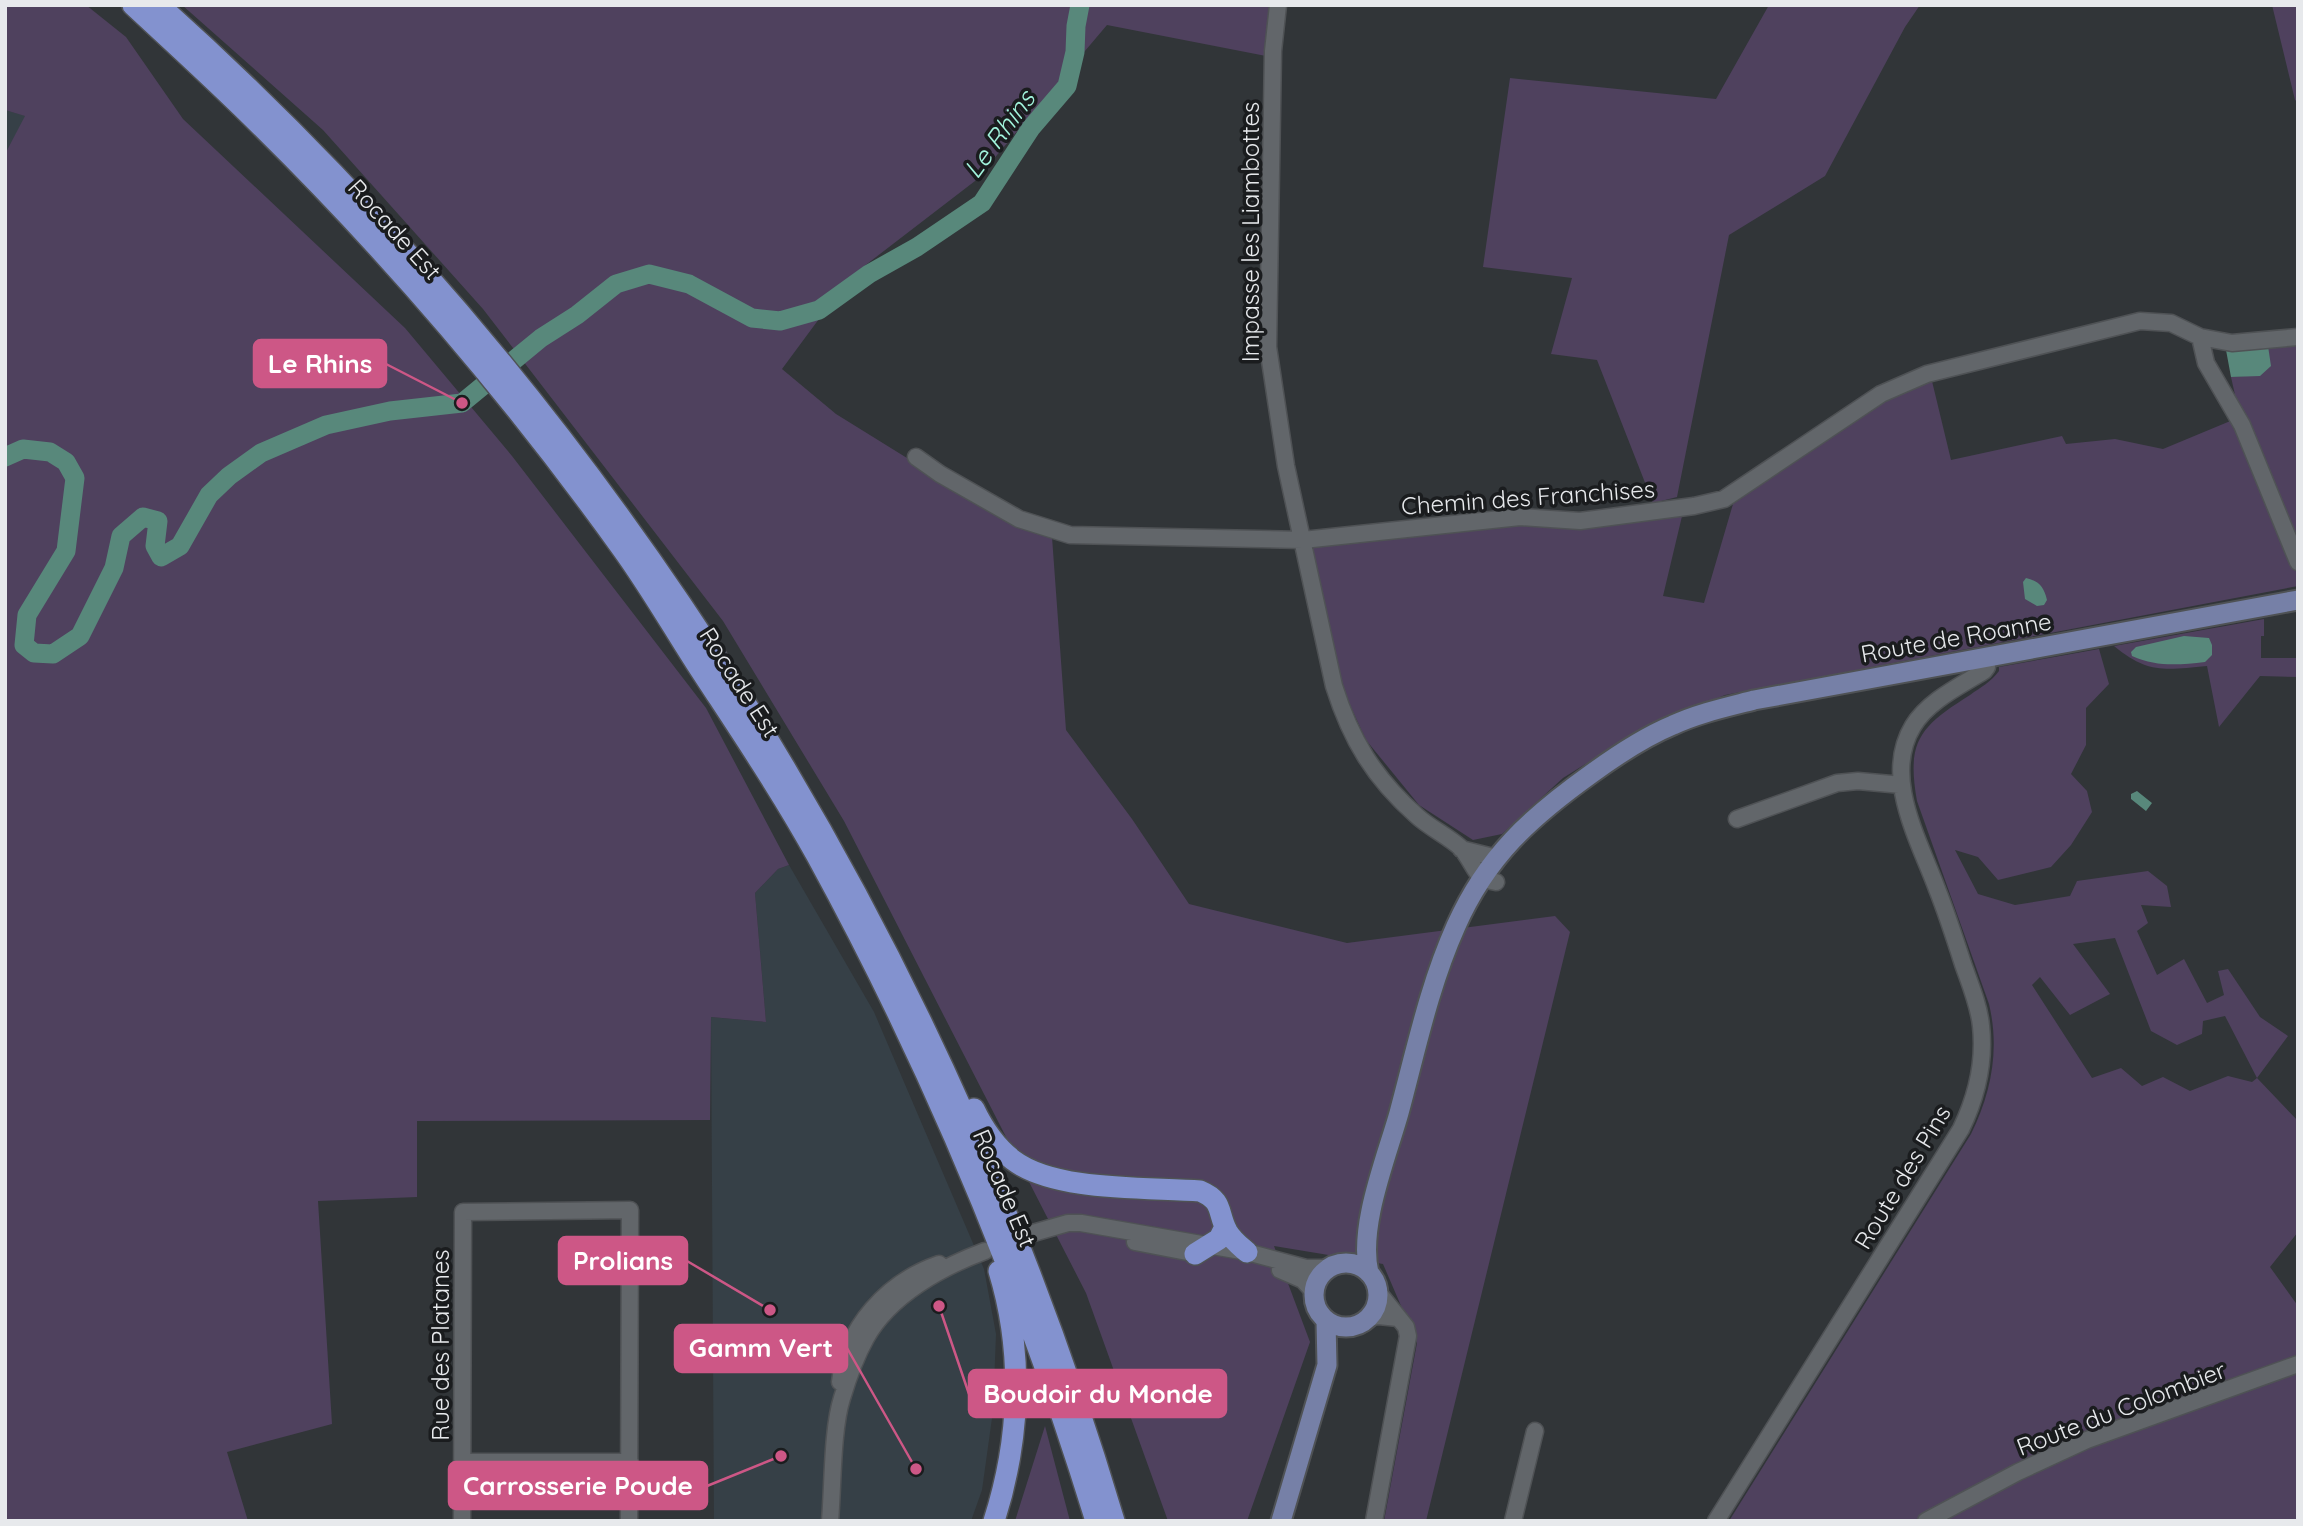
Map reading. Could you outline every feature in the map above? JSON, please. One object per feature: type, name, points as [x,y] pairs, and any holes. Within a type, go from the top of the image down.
[{"type":"highway","name":"Rocade Est","points":[[132,5],[259,123],[407,280],[475,347]]},
{"type":"highway","name":"Rocade Est","points":[[159,5],[267,106],[410,255],[475,347],[613,505],[716,654],[831,846],[923,1025],[1008,1215],[1064,1363],[1114,1521]]},
{"type":"highway","name":"Rocade Est","points":[[525,407],[625,552],[759,759],[816,854],[883,982],[994,1228],[1048,1371],[1096,1521]]},
{"type":"highway","points":[[923,1025],[940,1038],[979,1120],[1014,1161],[1040,1174],[1063,1180],[1200,1191],[1216,1200],[1229,1235],[1247,1252]]},
{"type":"highway","points":[[1203,1250],[1219,1239],[1225,1227]]},
{"type":"highway","points":[[994,1228],[996,1262],[1011,1326],[1016,1384],[1012,1446],[994,1521]]},
{"type":"main road","name":"Route de Roanne","points":[[1366,1230],[1419,1033],[1457,925],[1538,813],[1630,747],[1672,725],[1754,700],[2298,600]]},
{"type":"main road","points":[[1360,1322],[1342,1327],[1326,1321],[1316,1308],[1314,1292],[1316,1283],[1354,1250],[1366,1230]]},
{"type":"main road","points":[[1326,1365],[1376,1306],[1378,1292],[1369,1273],[1366,1230]]},
{"type":"main road","points":[[1335,1266],[1357,1265],[1369,1273]]},
{"type":"main road","points":[[1281,1521],[1326,1365],[1326,1321]]},
{"type":"street","name":"Impasse les Liambottes","points":[[1278,5],[1273,51],[1268,347],[1286,466],[1334,686],[1355,742],[1396,796],[1419,818],[1461,849]]},
{"type":"street","name":"Chemin des Franchises","points":[[916,457],[1018,519],[1070,535],[1303,540],[1521,517],[1580,521],[1714,502],[1731,494],[1881,394],[1927,374],[2140,321],[2171,323],[2200,337],[2232,343],[2298,337]]},
{"type":"street","points":[[2200,337],[2206,363],[2242,425],[2298,562]]},
{"type":"street","name":"Route des Pins","points":[[1716,1521],[1961,1129],[1975,1099],[1982,1063],[1980,1018],[1938,890],[1911,820],[1902,785],[1906,743],[1916,722],[1933,704],[1984,671],[1987,667],[1986,657]]},
{"type":"street","points":[[1737,819],[1837,783],[1858,781],[1902,785]]},
{"type":"street","points":[[1461,849],[1494,873]]},
{"type":"street","points":[[1461,849],[1494,873]]},
{"type":"street","name":"Rue des Platanes","points":[[462,1521],[463,1212],[630,1210],[630,1462]]},
{"type":"street","points":[[1026,1235],[1054,1228],[1203,1250],[1247,1252],[1306,1268],[1335,1266]]},
{"type":"street","points":[[1203,1250],[1290,1273],[1303,1280],[1314,1292]]},
{"type":"street","points":[[830,1521],[837,1427],[842,1398],[841,1374],[849,1344],[857,1329],[877,1303],[904,1280],[938,1264],[961,1260],[985,1251]]},
{"type":"street","points":[[1374,1521],[1408,1331],[1378,1292]]},
{"type":"street","points":[[1360,1322],[1379,1316],[1398,1318]]},
{"type":"street","name":"Route du Colombier","points":[[1926,1521],[2018,1472],[2087,1440],[2298,1364]]},
{"type":"street","points":[[1513,1521],[1535,1431]]},
{"type":"street","points":[[462,1462],[630,1462],[629,1521]]},
{"type":"shaded area","points":[[5,5],[86,5],[126,37],[183,119],[405,328],[512,456],[706,708],[789,865],[778,869],[755,893],[766,1022],[711,1017],[710,1120],[417,1121],[417,1197],[318,1201],[332,1424],[227,1452],[248,1521],[5,1521],[5,154],[25,116],[5,110]]},
{"type":"shaded area","points":[[182,5],[1272,5],[1266,56],[1107,25],[975,181],[850,277],[782,369],[836,414],[936,476],[1052,537],[1066,730],[1132,819],[1189,904],[1347,943],[1555,916],[1570,932],[1426,1521],[1384,1521],[1417,1343],[1383,1264],[1274,1246],[1310,1342],[1247,1521],[1168,1521],[1086,1293],[844,821],[723,621],[483,309],[323,130]]},
{"type":"shaded area","points":[[1769,5],[1920,5],[1905,27],[1825,176],[1729,235],[1677,497],[1653,503],[1597,360],[1551,354],[1572,278],[1483,267],[1510,78],[1716,99]]},
{"type":"shaded area","points":[[2272,5],[2298,5],[2298,102],[2295,100]]},
{"type":"shaded area","points":[[5,110],[26,116],[5,154]]},
{"type":"shaded area","points":[[2298,340],[2298,586],[1725,695],[1640,730],[1563,778],[1502,834],[1473,840],[1419,805],[1366,740],[1339,681],[1312,543],[1523,522],[1683,512],[1663,596],[1704,603],[1733,504],[1853,417],[1931,377],[1951,460],[2062,436],[2066,444],[2115,439],[2163,449],[2240,417],[2231,377],[2260,375],[2268,346]]},
{"type":"shaded area","points":[[2268,346],[2271,366],[2260,376],[2231,377],[2226,350]]},
{"type":"shaded area","points":[[2026,578],[2038,583],[2042,588],[2047,600],[2044,605],[2037,606],[2025,599],[2023,582]]},
{"type":"shaded area","points":[[2264,619],[2261,658],[2298,658],[2298,677],[2260,676],[2219,727],[2207,666],[2168,669],[2147,666],[2114,646]]},
{"type":"shaded area","points":[[2184,636],[2209,638],[2212,655],[2205,662],[2177,664],[2159,664],[2132,656],[2131,652],[2136,647]]},
{"type":"shaded area","points":[[2099,649],[2109,684],[2086,708],[2086,745],[2071,774],[2087,791],[2092,812],[2071,845],[2051,867],[1998,880],[1978,857],[1955,850],[1978,894],[2015,905],[2070,896],[2077,881],[2148,871],[2167,886],[2171,907],[2141,905],[2148,923],[2137,931],[2157,975],[2184,959],[2207,1003],[2224,995],[2218,971],[2228,969],[2260,1017],[2288,1036],[2257,1078],[2298,1121],[2298,1232],[2270,1267],[2298,1306],[2298,1357],[2015,1466],[1913,1521],[1729,1521],[1971,1134],[1984,1103],[1992,1071],[1994,1038],[1989,1004],[1917,801],[1914,763],[1916,749],[1929,726],[1989,681],[1999,671],[1999,667]],"holes":[[[2115,938],[2151,1031],[2177,1045],[2202,1034],[2203,1021],[2225,1016],[2257,1078],[2252,1082],[2228,1076],[2190,1091],[2163,1077],[2142,1086],[2121,1068],[2092,1078],[2032,985],[2040,977],[2070,1015],[2110,994],[2073,944]]]},
{"type":"shaded area","points":[[2137,791],[2152,803],[2146,811],[2131,799],[2131,794]]},
{"type":"shaded area","points":[[789,865],[874,1012],[984,1269],[996,1334],[993,1411],[982,1490],[971,1521],[714,1521],[711,1017],[766,1022],[755,893],[778,869]]},
{"type":"shaded area","points":[[2298,1368],[2298,1521],[1939,1521],[2006,1481],[2150,1422]]},
{"type":"shaded area","points":[[1045,1426],[1070,1521],[1015,1521]]},
{"type":"waterway","name":"Le Rhins","points":[[5,457],[23,449],[50,452],[66,462],[75,478],[66,551],[27,615],[24,645],[34,653],[53,654],[80,636],[114,568],[121,536],[143,517],[158,521],[155,546],[161,557],[180,546],[209,495],[229,476],[261,453],[326,425],[390,411],[462,403],[541,338],[577,315],[616,284],[649,274],[689,284],[752,318],[780,321],[819,310],[869,274],[917,247],[982,203],[1031,128],[1067,86],[1075,52],[1080,5]]},
{"type":"place","name":"Le Rhins","points":[[462,403]]},
{"type":"place","name":"Boudoir du Monde","points":[[939,1306]]},
{"type":"place","name":"Prolians","points":[[770,1310]]},
{"type":"place","name":"Carrosserie Poude","points":[[781,1456]]},
{"type":"place","name":"Gamm Vert","points":[[916,1469]]}]
